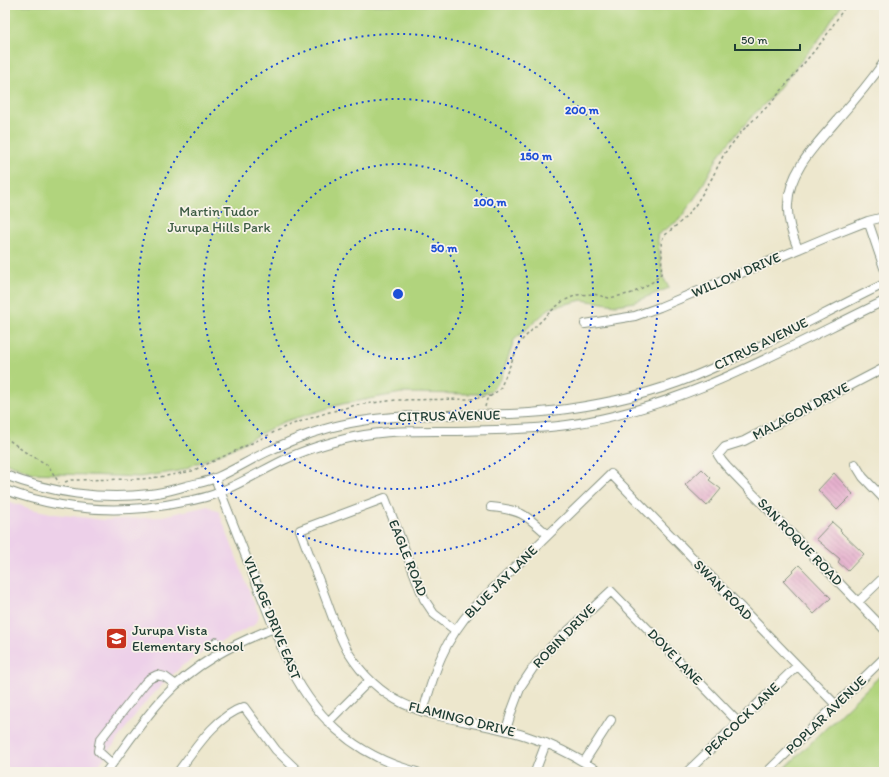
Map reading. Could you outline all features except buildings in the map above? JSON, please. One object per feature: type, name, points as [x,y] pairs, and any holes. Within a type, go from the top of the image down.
[{"type":"street","points":[[798,249],[791,229],[788,205],[791,188],[797,173],[806,158],[870,82],[884,62]]},
{"type":"street","name":"WILLOW DRIVE","points":[[585,324],[635,316],[654,310],[798,249],[868,221],[884,217]]},
{"type":"street","points":[[868,221],[884,268]]},
{"type":"street","name":"CITRUS AVENUE","points":[[5,475],[22,481],[73,493],[109,496],[151,494],[215,478],[271,450],[306,435],[351,423],[389,417],[536,413],[598,404],[657,389],[691,377],[746,352],[884,284]]},
{"type":"street","name":"CITRUS AVENUE","points":[[5,490],[47,503],[74,508],[122,510],[159,507],[222,492],[285,459],[328,443],[355,437],[384,432],[410,430],[457,431],[539,428],[598,419],[658,404],[720,380],[884,300]]},
{"type":"street","name":"MALAGON DRIVE","points":[[718,455],[725,447],[744,441],[884,368]]},
{"type":"street","name":"SAN ROQUE ROAD","points":[[718,455],[727,467],[884,629]]},
{"type":"street","points":[[855,464],[863,477],[884,499]]},
{"type":"street","name":"BLUE JAY LANE","points":[[422,712],[430,685],[442,654],[455,630],[474,607],[611,474]]},
{"type":"street","name":"SWAN ROAD","points":[[611,474],[836,705]]},
{"type":"street","name":"VILLAGE DRIVE EAST","points":[[215,478],[222,492],[285,656],[297,680],[319,712],[328,722],[365,750],[399,767],[417,772]]},
{"type":"street","name":"FLAMINGO DRIVE","points":[[384,498],[300,530],[344,644],[358,667],[382,691],[399,702],[422,712],[506,730],[526,736],[546,743],[584,762],[599,772]]},
{"type":"street","name":"EAGLE ROAD","points":[[384,498],[424,599],[434,614],[455,630]]},
{"type":"street","points":[[491,507],[510,508],[520,512],[548,536]]},
{"type":"street","points":[[858,602],[884,577]]},
{"type":"street","name":"DOVE LANE","points":[[611,591],[738,722]]},
{"type":"street","name":"ROBIN DRIVE","points":[[506,730],[518,693],[533,668],[551,647],[611,591]]},
{"type":"street","points":[[106,772],[150,714],[176,685],[205,662],[221,652],[260,633],[274,628]]},
{"type":"street","points":[[216,642],[221,652]]},
{"type":"street","name":"POPLAR AVENUE","points":[[767,772],[884,658]]},
{"type":"street","name":"PEACOCK LANE","points":[[687,772],[797,666]]},
{"type":"street","points":[[112,764],[98,751],[100,740],[148,678],[157,675],[176,685]]},
{"type":"street","points":[[328,722],[370,680]]},
{"type":"street","points":[[178,772],[197,747],[220,722],[234,710],[244,706],[276,750],[299,772]]},
{"type":"street","points":[[584,762],[611,720]]},
{"type":"street","points":[[535,772],[546,743]]},
{"type":"path","points":[[484,410],[487,399],[500,389],[520,342],[564,300],[577,295],[594,294],[609,298],[633,292],[654,281],[661,274],[661,242],[664,236],[685,218],[693,208],[712,178],[724,154],[743,130],[771,103],[824,39],[846,5]]},
{"type":"path","points":[[5,437],[24,452],[48,465],[60,485],[71,480],[142,479],[166,476],[192,470],[287,426],[356,405],[396,400],[471,399],[492,396]]},
{"type":"shaded area","name":"Jurupa Vista Elementary School","points":[[5,500],[31,509],[56,514],[104,520],[158,517],[208,506],[219,512],[259,616],[254,625],[209,648],[182,666],[139,710],[94,772],[14,772],[5,765]]},
{"type":"green space","name":"Martin Tudor Jurupa Hills Park","points":[[5,5],[842,5],[820,38],[770,99],[753,115],[720,153],[699,192],[679,220],[657,235],[663,277],[669,288],[634,302],[616,305],[582,300],[550,308],[514,340],[501,378],[491,391],[480,394],[401,393],[342,404],[283,422],[231,449],[179,471],[140,477],[33,473],[5,462]]},
{"type":"green space","points":[[884,672],[884,772],[781,772]]},
{"type":"place","name":"Jurupa Vista Elementary School","points":[[116,638]]}]
